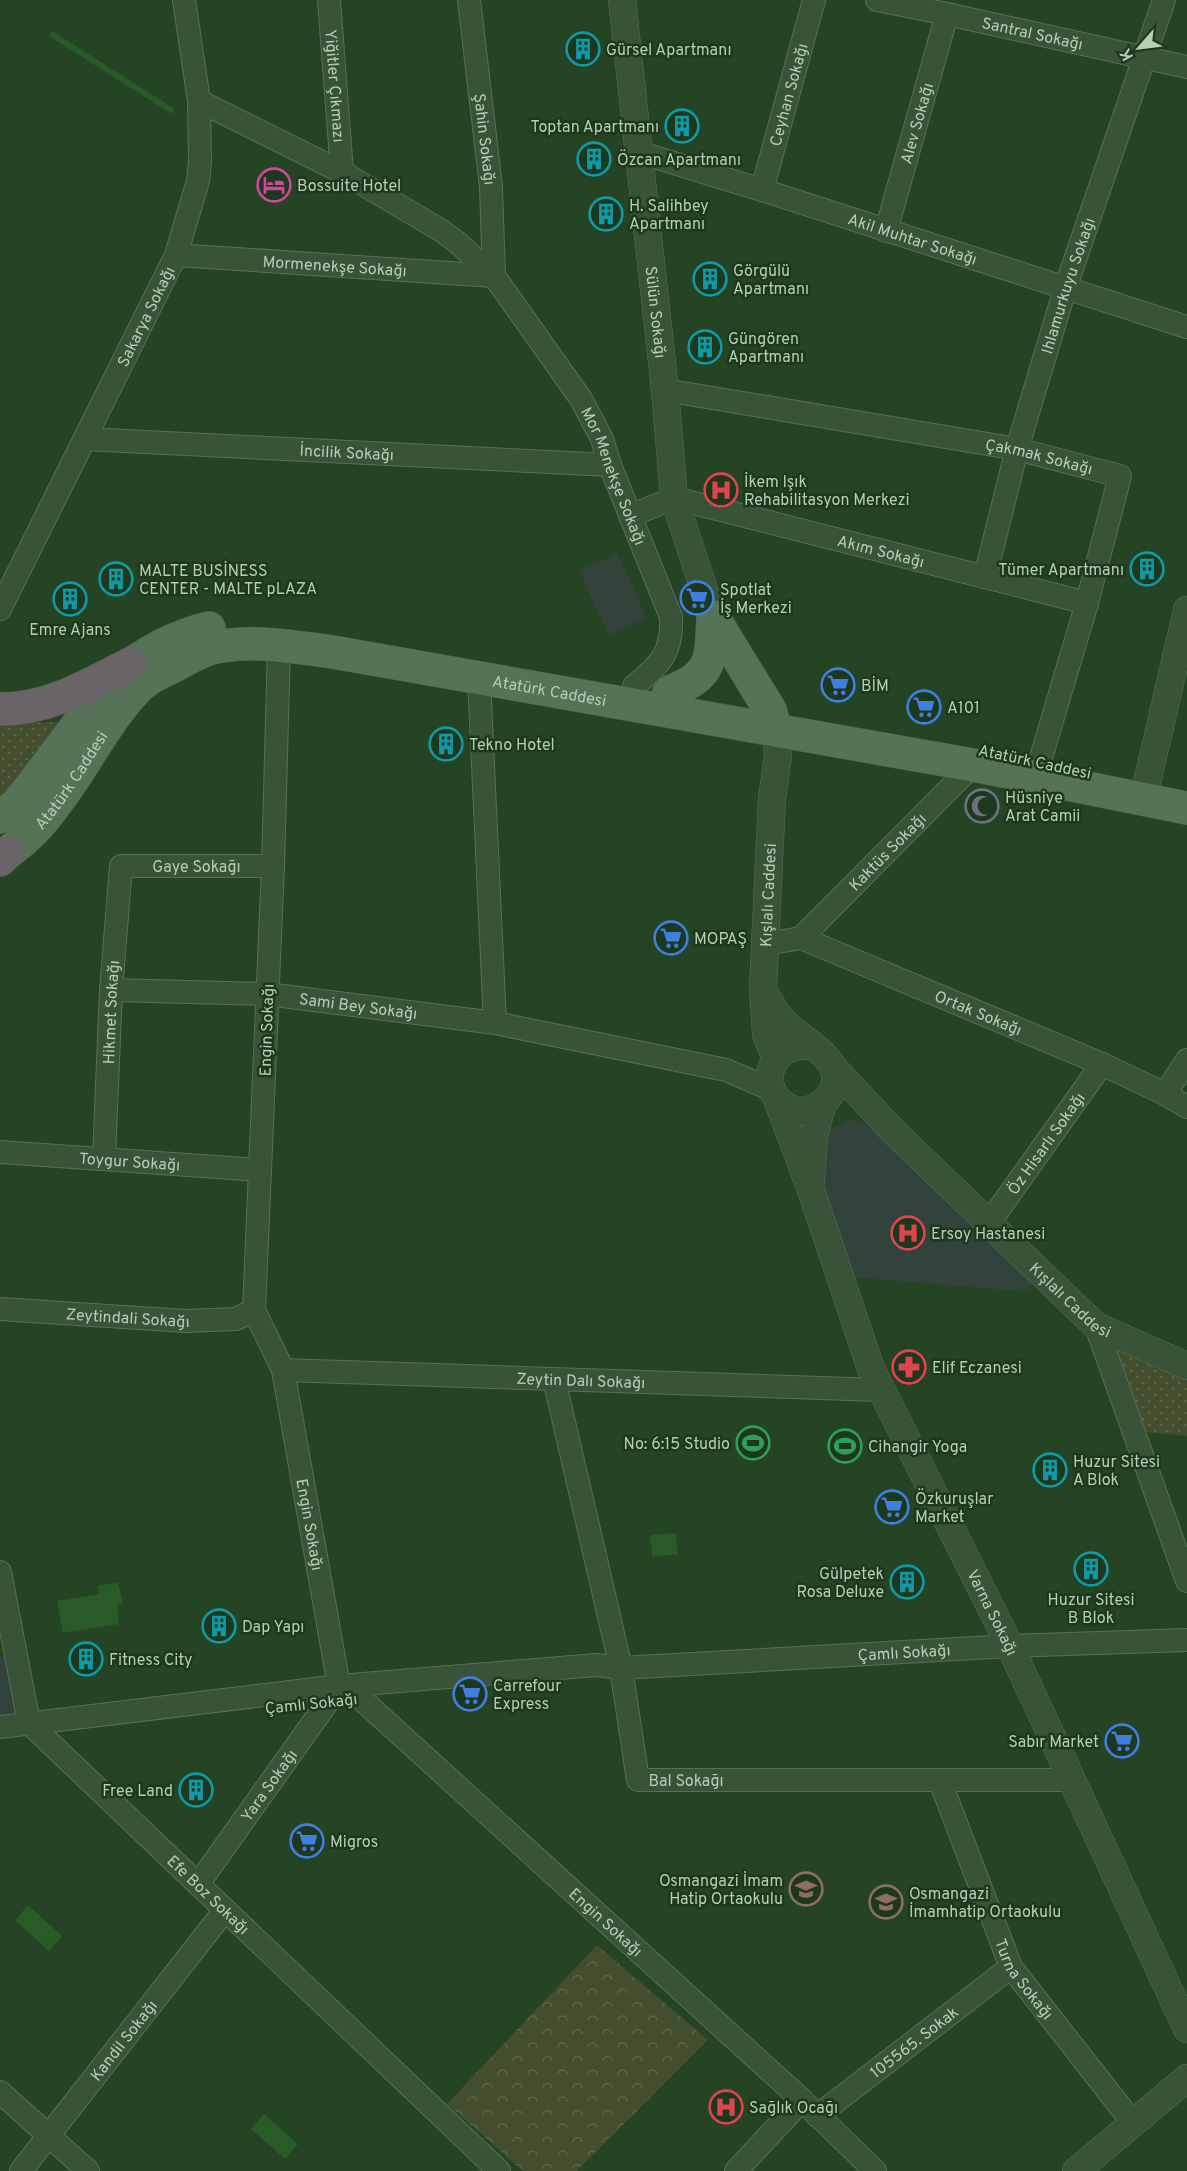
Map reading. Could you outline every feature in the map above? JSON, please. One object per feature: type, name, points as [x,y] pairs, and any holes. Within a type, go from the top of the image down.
[{"type":"highway","points":[[0,710],[23,708],[59,699],[130,664]]},
{"type":"main road","points":[[669,692],[693,682],[704,670],[712,651],[713,616]]},
{"type":"main road","points":[[713,616],[761,718]]},
{"type":"main road","name":"Atatürk Caddesi","points":[[0,817],[15,806],[26,793],[113,678],[152,650],[178,638],[204,629],[235,623],[265,623],[361,636],[669,692],[761,718],[973,765],[1144,793],[1187,792]]},
{"type":"main road","name":"Atatürk Caddesi","points":[[2,856],[26,839],[43,821],[123,706],[141,685],[157,674],[209,649],[231,645],[279,646],[327,651],[479,679],[761,718],[1040,761],[1187,808]]},
{"type":"street","name":"Sakarya Sokağı","points":[[0,609],[176,255],[198,181],[200,162],[199,101],[184,0]]},
{"type":"street","name":"Yiğitler Çıkmazı","points":[[328,0],[342,172]]},
{"type":"street","name":"Şahin Sokağı","points":[[469,0],[491,187],[494,276]]},
{"type":"street","name":"Sülün Sokağı","points":[[622,0],[665,390],[674,498],[713,616]]},
{"type":"street","name":"Ceyhan Sokağı","points":[[762,190],[814,0]]},
{"type":"street","name":"Santral Sokağı","points":[[877,0],[1187,67]]},
{"type":"street","name":"Ihlamurkuyu Sokağı","points":[[985,577],[1017,449],[1065,289],[1164,0]]},
{"type":"street","name":"Alev Sokağı","points":[[886,231],[947,14]]},
{"type":"street","name":"Mor Menekşe Sokağı","points":[[199,101],[342,172],[442,231],[494,276],[587,408],[602,439],[610,465],[671,617],[672,631],[669,645],[659,664],[634,686]]},
{"type":"street","name":"Akil Muhtar Sokağı","points":[[638,152],[1187,327]]},
{"type":"street","name":"Mormenekşe Sokağı","points":[[176,255],[494,276]]},
{"type":"street","name":"Çakmak Sokağı","points":[[665,390],[1017,449],[1120,476],[1087,603],[1040,761]]},
{"type":"street","name":"İncilik Sokağı","points":[[85,439],[610,465]]},
{"type":"street","points":[[630,516],[674,498]]},
{"type":"street","name":"Akım Sokağı","points":[[674,498],[1087,603]]},
{"type":"street","points":[[1144,793],[1187,610]]},
{"type":"street","name":"Engin Sokağı","points":[[279,646],[273,866],[254,1311],[283,1370],[334,1693],[359,1697],[875,2171]]},
{"type":"street","points":[[479,679],[495,1023]]},
{"type":"street","name":"Kışlalı Caddesi","points":[[761,718],[778,757],[772,798],[763,990],[766,1034],[774,1078]]},
{"type":"street","name":"Kaktüs Sokağı","points":[[801,938],[973,765]]},
{"type":"street","name":"Gaye Sokağı","points":[[121,866],[273,866]]},
{"type":"street","name":"Hikmet Sokağı","points":[[104,1158],[111,990],[121,866]]},
{"type":"street","points":[[766,944],[801,938]]},
{"type":"street","name":"Ortak Sokağı","points":[[801,938],[1101,1064],[1187,1107]]},
{"type":"street","name":"Sami Bey Sokağı","points":[[111,990],[267,994],[495,1023],[774,1078]]},
{"type":"street","points":[[763,990],[773,1010],[822,1052],[833,1066],[835,1083],[825,1101],[815,1109],[794,1110],[785,1106],[774,1078],[785,1051],[796,1046],[814,1047]]},
{"type":"street","points":[[1165,1094],[1187,1060]]},
{"type":"street","name":"Öz Hisarlı Sokağı","points":[[989,1223],[1101,1064]]},
{"type":"street","name":"Kışlalı Caddesi","points":[[833,1066],[893,1131],[1096,1326],[1187,1366]]},
{"type":"street","name":"Varna Sokağı","points":[[774,1078],[880,1390],[1010,1646],[1187,2029]]},
{"type":"street","points":[[811,1190],[814,1135],[825,1101]]},
{"type":"street","name":"Kışlalı Caddesi","points":[[825,1101],[842,1101],[893,1131]]},
{"type":"street","name":"Toygur Sokağı","points":[[0,1152],[260,1170]]},
{"type":"street","name":"Zeytindali Sokağı","points":[[0,1309],[185,1321],[236,1319],[254,1311]]},
{"type":"street","points":[[1096,1326],[1187,1581]]},
{"type":"street","name":"Zeytin Dalı Sokağı","points":[[283,1370],[880,1390]]},
{"type":"street","name":"Bal Sokağı","points":[[554,1379],[621,1668],[638,1780],[1071,1780]]},
{"type":"street","points":[[0,1572],[35,1728]]},
{"type":"street","name":"Çamlı Sokağı","points":[[0,1727],[35,1728],[596,1665],[621,1668],[1010,1646],[1187,1640]]},
{"type":"street","name":"Çamlı Sokağı","points":[[359,1697],[600,1677],[621,1668]]},
{"type":"street","name":"Yara Sokağı","points":[[199,1883],[334,1693]]},
{"type":"street","name":"Çamlı Sokağı","points":[[0,1740],[35,1728]]},
{"type":"street","name":"Efe Boz Sokağı","points":[[35,1728],[499,2171]]},
{"type":"street","name":"Turna Sokağı","points":[[940,1781],[1011,1967],[1133,2123]]},
{"type":"street","name":"Kandil Sokağı","points":[[21,2171],[225,1910]]},
{"type":"street","name":"105565. Sokak","points":[[736,2171],[809,2108],[1011,1967]]},
{"type":"street","points":[[1076,2171],[1133,2123],[1185,2087]]},
{"type":"street","points":[[0,2092],[88,2171]]},
{"type":"shaded area","points":[[617,553],[647,618],[609,635],[579,571]]},
{"type":"shaded area","name":"Ersoy Hastanesi","points":[[849,1119],[872,1127],[1033,1283],[1030,1292],[850,1277],[821,1189],[821,1161],[830,1129]]},
{"type":"shaded area","points":[[676,1533],[678,1554],[652,1557],[650,1535]]},
{"type":"shaded area","points":[[118,1583],[123,1604],[117,1605],[119,1624],[63,1633],[57,1601],[99,1594],[98,1585]]},
{"type":"shaded area","points":[[16,1654],[28,1726],[0,1730],[0,1656]]},
{"type":"shaded area","points":[[28,1905],[62,1936],[49,1951],[15,1920]]},
{"type":"shaded area","points":[[264,2114],[298,2144],[285,2159],[251,2129]]},
{"type":"green space","points":[[0,720],[12,723],[58,722],[10,791],[0,799]]},
{"type":"green space","points":[[1110,1345],[1187,1380],[1187,1436],[1144,1432]]},
{"type":"green space","points":[[597,1945],[708,2040],[577,2171],[523,2171],[447,2104]]},
{"type":"waterway","points":[[53,35],[171,110]]},
{"type":"place","name":"Gürsel Apartmanı","points":[[583,49]]},
{"type":"place","name":"Toptan Apartmanı","points":[[682,126]]},
{"type":"place","name":"Özcan Apartmanı","points":[[594,159]]},
{"type":"place","name":"Bossuite Hotel","points":[[274,185]]},
{"type":"place","name":"H. Salihbey Apartmanı","points":[[606,214]]},
{"type":"place","name":"Görgülü Apartmanı","points":[[710,279]]},
{"type":"place","name":"Güngören Apartmanı","points":[[705,347]]},
{"type":"place","name":"İkem Işık Rehabilitasyon Merkezi","points":[[721,490]]},
{"type":"place","name":"Tümer Apartmanı","points":[[1147,569]]},
{"type":"place","name":"MALTE BUSİNESS CENTER - MALTE pLAZA","points":[[116,579]]},
{"type":"place","name":"Spotlat İş Merkezi","points":[[697,598]]},
{"type":"place","name":"Emre Ajans","points":[[70,599]]},
{"type":"place","name":"BİM","points":[[838,685]]},
{"type":"place","name":"A101","points":[[924,707]]},
{"type":"place","name":"Tekno Hotel","points":[[446,744]]},
{"type":"place","name":"Hüsniye Arat Camii","points":[[982,806]]},
{"type":"place","name":"MOPAŞ","points":[[671,938]]},
{"type":"place","name":"Ersoy Hastanesi","points":[[908,1233]]},
{"type":"place","name":"Elif Eczanesi","points":[[909,1367]]},
{"type":"place","name":"No: 6:15 Studio","points":[[753,1443]]},
{"type":"place","name":"Cihangir Yoga","points":[[845,1446]]},
{"type":"place","name":"Huzur Sitesi A Blok","points":[[1050,1470]]},
{"type":"place","name":"Özkuruşlar Market","points":[[892,1507]]},
{"type":"place","name":"Huzur Sitesi B Blok","points":[[1091,1569]]},
{"type":"place","name":"Gülpetek Rosa Deluxe","points":[[907,1582]]},
{"type":"place","name":"Dap Yapı","points":[[219,1626]]},
{"type":"place","name":"Fitness City","points":[[86,1659]]},
{"type":"place","name":"Carrefour Express","points":[[470,1694]]},
{"type":"place","name":"Sabır Market","points":[[1122,1741]]},
{"type":"place","name":"Free Land","points":[[196,1790]]},
{"type":"place","name":"Migros","points":[[307,1841]]},
{"type":"place","name":"Osmangazi İmam Hatip Ortaokulu","points":[[806,1889]]},
{"type":"place","name":"Osmangazi İmamhatip Ortaokulu","points":[[886,1902]]},
{"type":"place","name":"Sağlık Ocağı","points":[[726,2107]]}]
